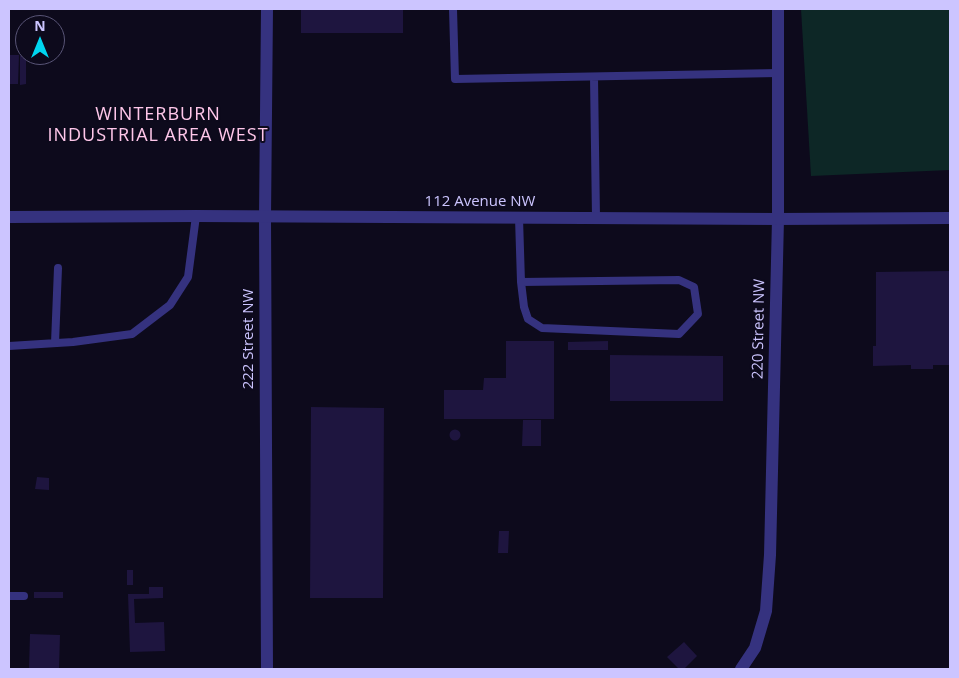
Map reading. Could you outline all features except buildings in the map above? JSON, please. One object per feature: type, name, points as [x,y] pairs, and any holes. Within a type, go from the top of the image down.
[{"type":"street","name":"222 Street NW","points":[[266,669],[265,217],[267,9]]},
{"type":"street","name":"220 Street NW","points":[[741,669],[755,648],[766,611],[770,555],[778,220],[778,9]]},
{"type":"street","name":"112 Avenue NW","points":[[9,217],[196,216],[778,220],[950,218]]},
{"type":"lane","points":[[453,9],[455,79],[778,73]]},
{"type":"lane","points":[[594,76],[596,218]]},
{"type":"lane","points":[[9,346],[132,334],[170,305],[188,277],[196,216]]},
{"type":"lane","points":[[520,218],[521,282],[524,307],[528,319],[542,328],[679,334],[698,314],[694,287],[679,280],[521,282]]},
{"type":"lane","points":[[55,343],[58,268]]},
{"type":"lane","points":[[9,596],[24,596]]},
{"type":"green space","points":[[801,9],[950,9],[950,170],[811,176]]},
{"type":"district","name":"WINTERBURN INDUSTRIAL AREA WEST","points":[[158,125]]}]
